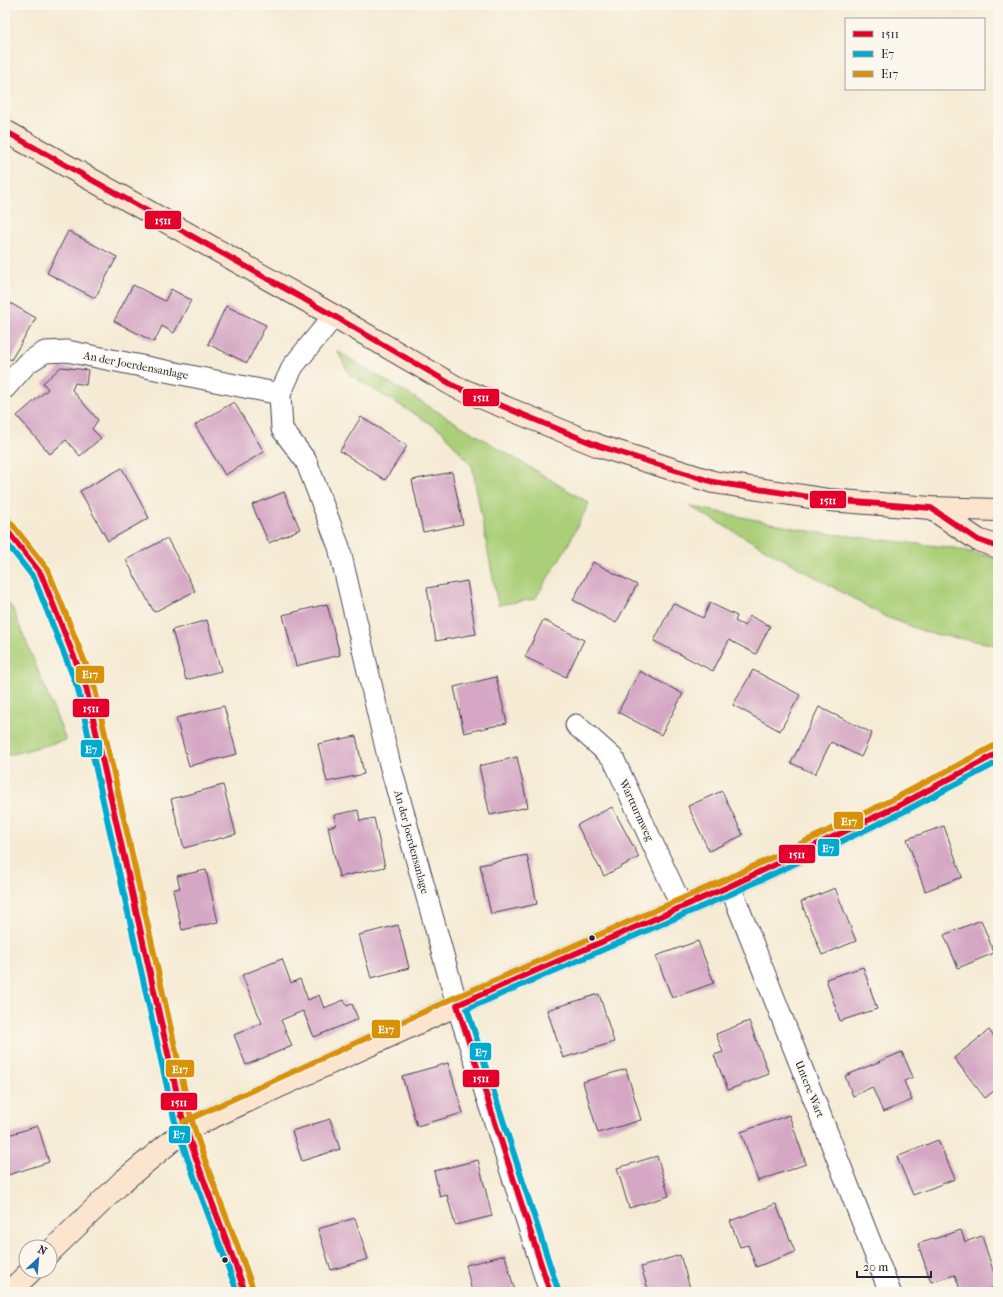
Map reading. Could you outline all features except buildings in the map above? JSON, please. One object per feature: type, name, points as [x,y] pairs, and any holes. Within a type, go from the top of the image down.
[{"type":"street","points":[[5,131],[334,316],[456,387],[599,446],[714,482],[829,500],[931,508],[998,510]]},
{"type":"street","name":"An der Joerdensanlage","points":[[334,316],[292,366],[280,394],[282,428],[306,461],[339,547],[389,760],[457,1006],[550,1292]]},
{"type":"street","name":"An der Joerdensanlage","points":[[5,388],[27,363],[33,359],[45,352],[67,351],[280,394]]},
{"type":"street","points":[[931,508],[978,540],[998,547]]},
{"type":"street","points":[[5,528],[41,574],[86,687],[182,1116],[192,1150],[234,1259],[245,1292]]},
{"type":"street","name":"Wartturmweg","points":[[576,725],[613,758],[682,907]]},
{"type":"street","points":[[58,1244],[123,1181],[186,1129],[674,909],[730,886],[902,804],[998,753]]},
{"type":"street","name":"Untere Wart","points":[[730,886],[890,1292]]},
{"type":"street","points":[[9,1292],[22,1279]]},
{"type":"green space","points":[[337,351],[589,503],[568,545],[535,599],[498,605],[472,466],[441,430],[350,375]]},
{"type":"green space","points":[[689,506],[814,532],[954,548],[998,560],[998,645],[928,633],[886,617]]},
{"type":"green space","points":[[5,600],[12,607],[66,740],[5,756]]},
{"type":"transit line","name":"1511","points":[[5,131],[334,316],[456,387],[599,446],[713,482],[829,500],[931,508],[978,540],[998,547]]},
{"type":"transit line","name":"E17","points":[[11,523],[48,570],[94,685],[190,1114],[204,1158],[253,1289]]},
{"type":"transit line","name":"1511","points":[[5,528],[41,574],[86,687],[182,1116],[245,1292]]},
{"type":"transit line","name":"E7","points":[[5,541],[34,578],[78,689],[174,1118],[237,1292]]},
{"type":"transit line","name":"E17","points":[[183,1122],[454,998],[727,879],[898,797],[994,746]]},
{"type":"transit line","name":"1511","points":[[550,1292],[457,1005],[730,886],[902,804],[998,753]]},
{"type":"transit line","name":"E7","points":[[558,1290],[467,1009],[733,893],[905,811],[998,762]]}]
